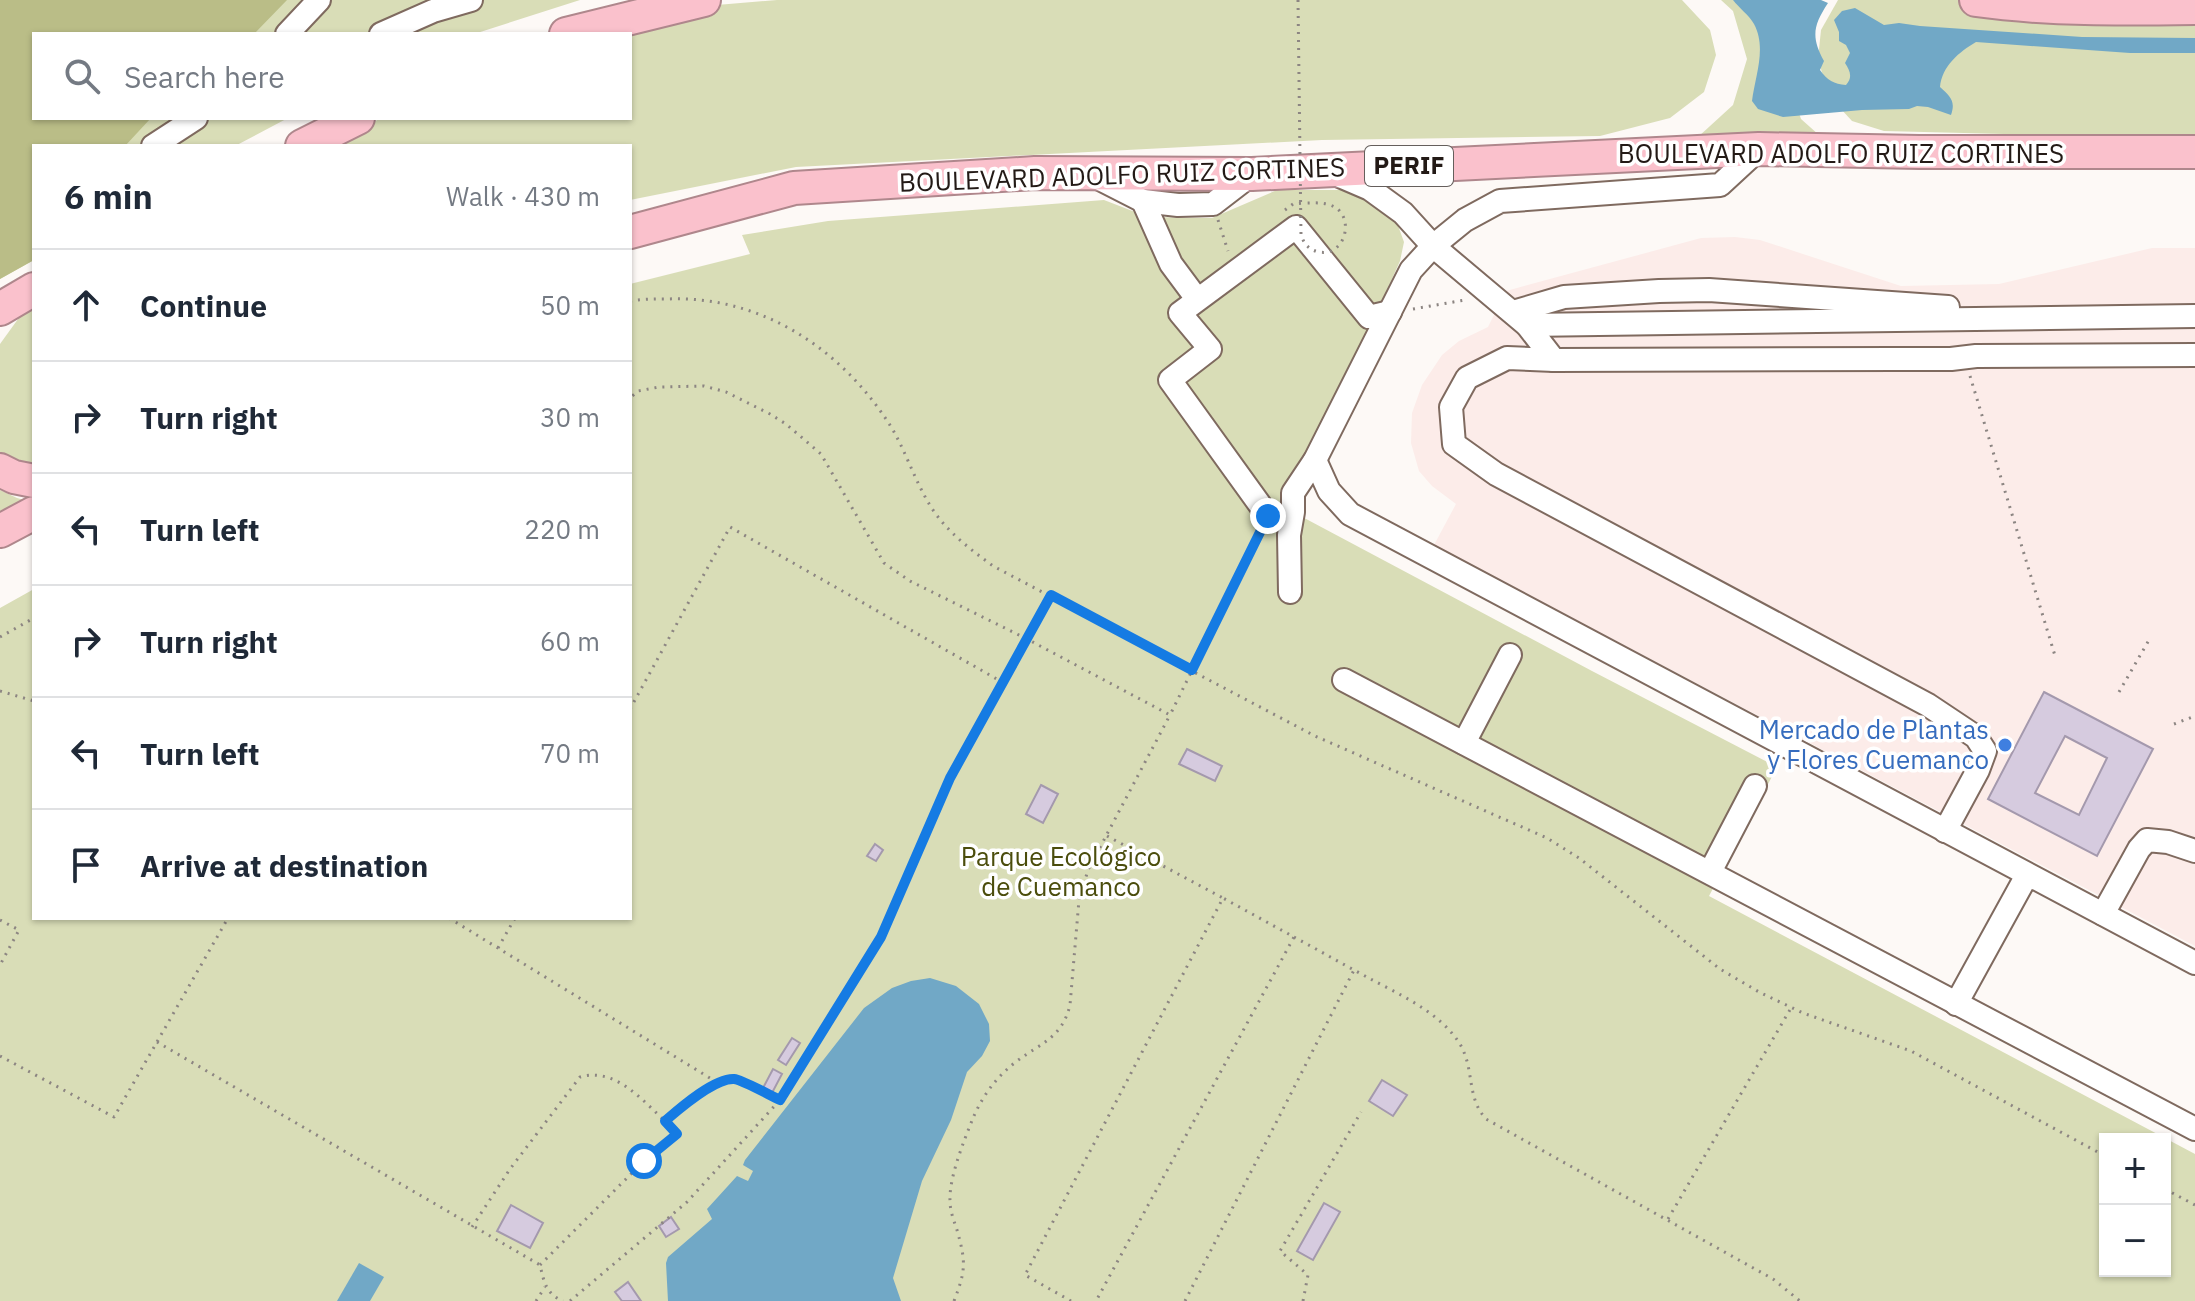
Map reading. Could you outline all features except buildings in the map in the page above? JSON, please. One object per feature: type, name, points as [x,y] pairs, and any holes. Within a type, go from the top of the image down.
[{"type":"highway","points":[[574,32],[704,0]]},
{"type":"highway","points":[[1976,0],[2120,9],[2195,8]]},
{"type":"highway","points":[[306,144],[354,120]]},
{"type":"highway","name":"BOULEVARD ADOLFO RUIZ CORTINES","points":[[632,231],[794,188],[1035,173],[1252,174],[1759,149],[2195,152]]},
{"type":"highway","points":[[0,470],[32,481]]},
{"type":"highway","points":[[0,531],[32,514]]},
{"type":"street","points":[[289,32],[319,0]]},
{"type":"street","points":[[386,32],[433,11],[471,0]]},
{"type":"street","points":[[156,144],[196,120]]},
{"type":"street","points":[[1290,592],[1289,535],[1293,493],[1315,460],[1411,270],[1433,246],[1465,220],[1500,201],[1720,185],[1759,149]]},
{"type":"street","points":[[1325,170],[1370,189],[1403,213],[1433,246],[1520,319],[1554,360]]},
{"type":"street","points":[[1090,174],[1143,201],[1178,205],[1213,204],[1252,174]]},
{"type":"street","points":[[1143,201],[1171,264],[1197,299]]},
{"type":"street","points":[[1268,516],[1170,380],[1210,349],[1180,313],[1296,227],[1369,317],[1390,312]]},
{"type":"street","points":[[1520,319],[1564,297],[1659,291],[1729,291],[1953,307],[1987,319]]},
{"type":"street","points":[[1658,324],[1659,291]]},
{"type":"street","points":[[1728,323],[1729,291]]},
{"type":"street","points":[[1520,319],[1658,324],[2195,316]]},
{"type":"street","points":[[1945,831],[1985,751],[1976,737],[1928,705],[1496,474],[1454,444],[1451,407],[1467,378],[1507,358],[2195,355]]},
{"type":"street","points":[[1315,460],[1329,491],[1350,514],[2195,963]]},
{"type":"street","points":[[1464,743],[1510,655]]},
{"type":"street","points":[[1344,680],[2195,1129]]},
{"type":"street","points":[[1710,872],[1755,786]]},
{"type":"street","points":[[2103,914],[2147,840],[2168,842],[2195,851]]},
{"type":"street","points":[[1956,1004],[2027,875]]},
{"type":"path","points":[[1298,0],[1301,235],[1311,249],[1322,253],[1332,251],[1341,244],[1346,232],[1345,218],[1338,208],[1328,204],[1304,203]]},
{"type":"path","points":[[1213,204],[1228,251],[1240,267]]},
{"type":"path","points":[[1390,312],[1494,296]]},
{"type":"path","points":[[632,301],[694,298],[731,304],[770,317],[800,333],[844,369],[873,400],[894,432],[932,508],[959,541],[993,566],[1315,736],[1547,838],[1592,868],[1720,969],[1759,992],[1791,1008],[1911,1051],[2099,1153]]},
{"type":"path","points":[[1964,357],[2056,659]]},
{"type":"path","points":[[632,396],[638,391],[659,387],[704,386],[726,392],[770,414],[821,454],[884,563],[910,581],[1170,715]]},
{"type":"path","points":[[954,1301],[965,1262],[950,1202],[951,1187],[968,1133],[981,1102],[995,1081],[1017,1061],[1047,1043],[1064,1022],[1070,1005],[1079,900],[1088,870],[1170,715],[1268,516]]},
{"type":"path","points":[[632,705],[730,527],[1002,683]]},
{"type":"path","points":[[570,1301],[687,1202],[780,1100],[881,937],[950,778],[1051,595]]},
{"type":"path","points":[[0,637],[32,619]]},
{"type":"path","points":[[2119,692],[2149,640]]},
{"type":"path","points":[[0,691],[32,700]]},
{"type":"path","points":[[2174,724],[2195,716]]},
{"type":"path","points":[[1106,836],[1420,1006],[1449,1030],[1465,1054],[1477,1109],[1486,1119],[1773,1279],[1800,1301]]},
{"type":"path","points":[[1071,1301],[1025,1275],[1223,898]]},
{"type":"path","points":[[0,920],[19,930],[0,965]]},
{"type":"path","points":[[0,1056],[114,1117],[227,920]]},
{"type":"path","points":[[452,920],[718,1083]]},
{"type":"path","points":[[498,948],[514,920]]},
{"type":"path","points":[[1096,1301],[1294,937]]},
{"type":"path","points":[[1185,1301],[1354,970]]},
{"type":"path","points":[[1668,1219],[1791,1008]]},
{"type":"path","points":[[157,1042],[540,1265],[545,1287],[550,1294],[563,1301]]},
{"type":"path","points":[[472,1227],[510,1169],[580,1077],[611,1078],[625,1085],[677,1134],[644,1161],[540,1265]]},
{"type":"path","points":[[665,1121],[718,1083],[735,1079],[780,1100]]},
{"type":"path","points":[[1303,1301],[1308,1275],[1280,1251],[1361,1112]]},
{"type":"path","points":[[2171,1192],[2195,1205]]},
{"type":"path","points":[[536,1301],[545,1287]]},
{"type":"shaded area","name":"Mercado de Plantas y Flores Cuemanco","points":[[1701,238],[1760,240],[1901,286],[1999,284],[2152,248],[2195,248],[2195,946],[1434,545],[1456,504],[1432,486],[1419,471],[1411,443],[1412,413],[1422,385],[1442,355],[1459,341],[1488,327],[1506,291]]},
{"type":"green space","points":[[0,0],[580,0],[480,32],[32,32],[32,120],[284,120],[239,144],[32,144],[32,261],[0,279]]},
{"type":"green space","points":[[0,0],[287,0],[256,32],[32,32],[32,120],[149,120],[127,144],[32,144],[32,261],[0,279]]},
{"type":"green space","points":[[777,0],[1682,0],[1710,30],[1716,55],[1704,92],[1670,118],[1600,136],[1322,140],[796,167],[632,200],[632,144],[333,144],[377,120],[632,120],[632,33],[705,6]]},
{"type":"green space","points":[[1721,0],[1805,0],[1786,75],[1801,119],[1819,135],[1698,137],[1733,105],[1747,59],[1733,11]]},
{"type":"green space","points":[[1838,0],[2195,0],[2195,139],[1884,131],[1852,121],[1829,96],[1818,59],[1821,30]]},
{"type":"green space","name":"Parque Ecológico de Cuemanco","points":[[1277,190],[1356,190],[1396,220],[1404,242],[1400,261],[1288,493],[1293,512],[1777,767],[1709,896],[2155,1133],[2099,1133],[2099,1277],[2171,1277],[2171,1141],[2195,1154],[2195,1301],[0,1301],[0,608],[32,590],[32,920],[632,920],[632,284],[750,254],[742,235],[828,221],[1104,200],[1148,217],[1212,218]]},
{"type":"green space","points":[[32,305],[32,465],[0,455],[0,344],[26,308]]},
{"type":"green space","points":[[0,490],[17,498],[31,502],[0,519]]},
{"type":"water","points":[[1733,0],[1821,0],[1828,3],[1819,18],[1816,32],[1817,45],[1824,61],[1820,70],[1831,81],[1846,85],[1850,74],[1845,63],[1850,53],[1846,45],[1839,41],[1834,20],[1842,11],[1855,8],[1884,25],[1899,23],[2082,37],[2195,38],[2195,53],[2130,53],[1976,42],[1952,60],[1941,79],[1940,87],[1952,102],[1951,115],[1917,106],[1783,117],[1758,109],[1752,101],[1760,43],[1754,24]]},
{"type":"water","points":[[930,978],[956,986],[979,1004],[989,1024],[990,1041],[982,1056],[967,1072],[951,1120],[922,1181],[893,1278],[901,1301],[668,1301],[668,1257],[712,1219],[707,1209],[737,1176],[748,1181],[753,1171],[743,1165],[745,1160],[864,1008],[892,988]]},
{"type":"water","points":[[359,1263],[384,1277],[370,1301],[337,1301]]},
{"type":"place","name":"Mercado de Plantas y Flores Cuemanco","points":[[2005,745]]},
{"type":"route","points":[[644,1161],[677,1134],[665,1121],[718,1083],[735,1079],[780,1100],[873,952],[950,778],[1051,595],[1192,670],[1268,516]]}]
